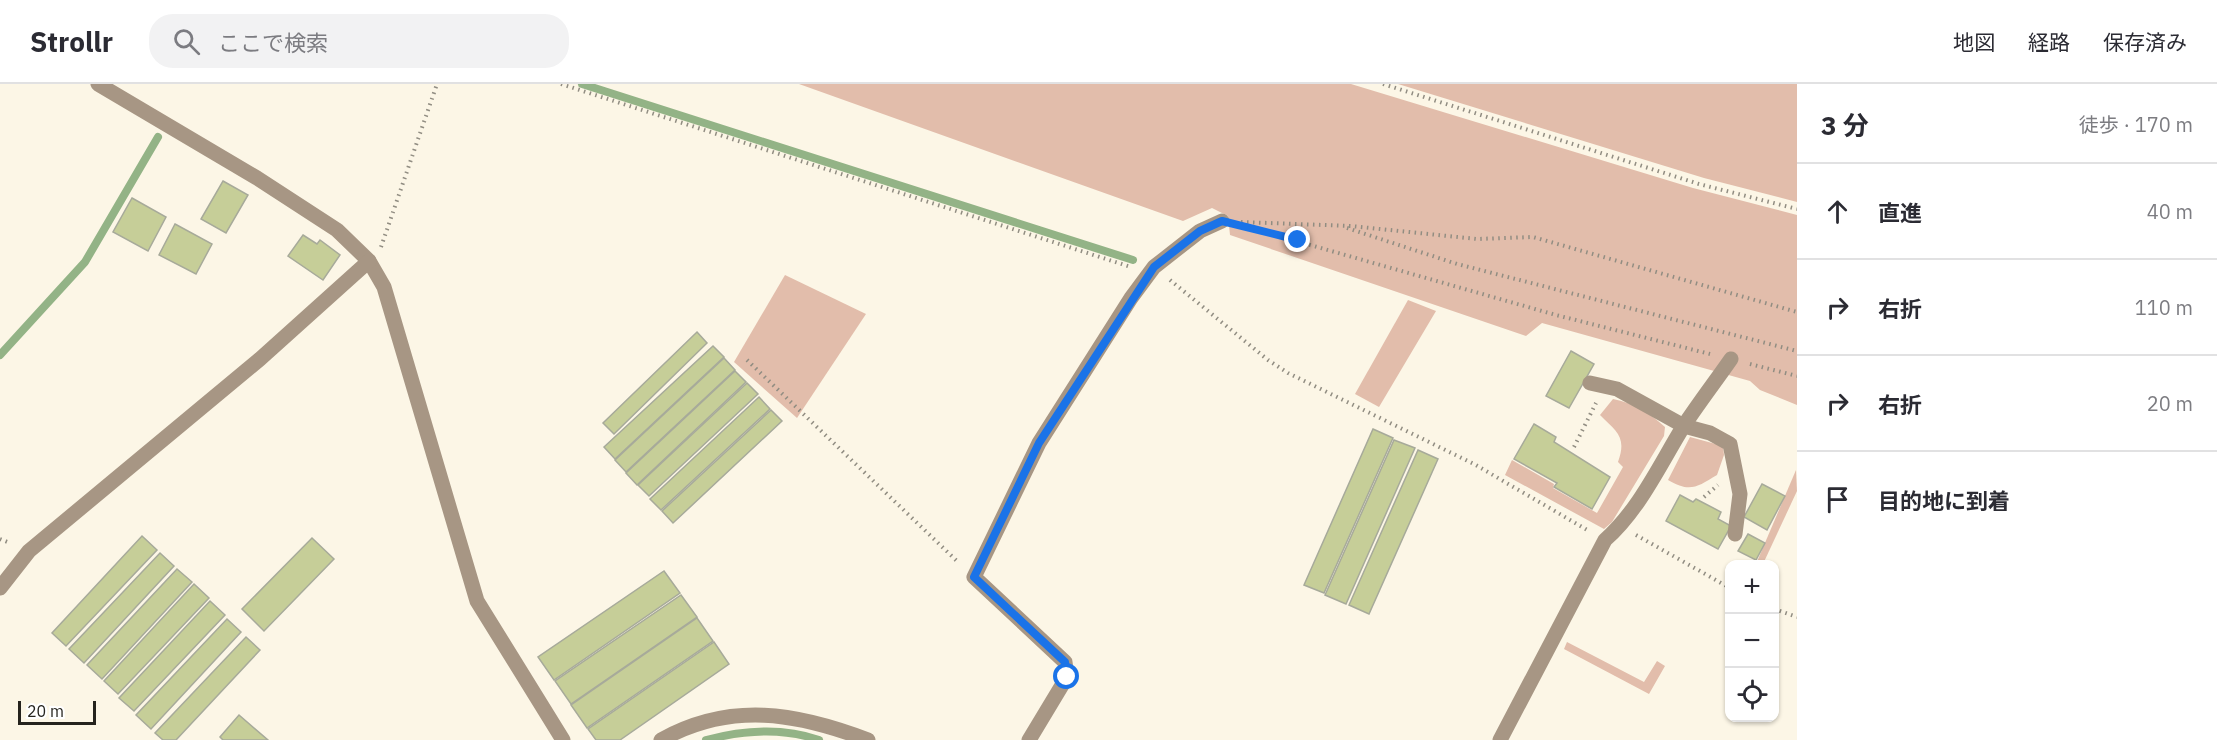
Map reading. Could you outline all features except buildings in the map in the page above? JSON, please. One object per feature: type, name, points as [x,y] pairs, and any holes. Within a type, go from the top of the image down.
[{"type":"street","points":[[98,84],[257,178],[337,230],[369,261],[384,288],[477,601],[563,740]]},
{"type":"street","points":[[1029,740],[1067,677],[1065,662],[974,577],[1039,443],[1131,298],[1152,270],[1200,231],[1222,221]]},
{"type":"street","points":[[0,588],[29,551],[260,359],[369,261]]},
{"type":"street","points":[[1500,740],[1605,540],[1621,526],[1684,426],[1731,359]]},
{"type":"street","points":[[1597,384],[1617,389],[1684,426],[1710,433],[1730,444],[1740,494],[1735,534]]},
{"type":"street","points":[[661,740],[676,732],[713,720],[786,715],[822,723],[868,740]]},
{"type":"path","points":[[369,261],[381,246],[437,84]]},
{"type":"path","points":[[561,84],[1152,270],[1288,373],[1474,464],[1605,540]]},
{"type":"path","points":[[1383,84],[1699,184],[1797,208]]},
{"type":"path","points":[[1222,221],[1340,225],[1477,239],[1533,237],[1797,312]]},
{"type":"path","points":[[1222,221],[1309,243],[1556,315],[1797,376]]},
{"type":"path","points":[[1340,225],[1457,264],[1797,351]]},
{"type":"path","points":[[747,360],[974,577]]},
{"type":"path","points":[[1574,447],[1597,384]]},
{"type":"path","points":[[1621,526],[1725,585]]},
{"type":"path","points":[[1779,611],[1797,617]]},
{"type":"shaded area","points":[[799,84],[1351,84],[1693,188],[1797,215],[1797,405],[1760,390],[1750,381],[1542,323],[1526,336],[1230,235],[1228,216],[1212,208],[1183,221]]},
{"type":"shaded area","points":[[1398,84],[1797,84],[1797,202],[1704,178]]},
{"type":"shaded area","points":[[785,275],[866,314],[797,418],[734,362]]},
{"type":"shaded area","points":[[1408,300],[1436,311],[1379,407],[1355,394]]},
{"type":"shaded area","points":[[1613,399],[1641,409],[1665,427],[1664,436],[1612,522],[1604,529],[1505,475],[1512,460],[1554,484],[1553,488],[1597,513],[1623,467],[1618,462],[1621,454],[1619,436],[1600,415]]},
{"type":"shaded area","points":[[1690,437],[1723,446],[1724,455],[1717,475],[1693,487],[1682,486],[1668,480]]},
{"type":"shaded area","points":[[1796,470],[1797,491],[1765,560],[1758,560]]},
{"type":"shaded area","points":[[1567,642],[1644,682],[1657,661],[1665,666],[1649,694],[1564,649]]},
{"type":"waterway","points":[[582,84],[1133,260]]},
{"type":"waterway","points":[[0,355],[85,262],[158,137]]},
{"type":"waterway","points":[[706,740],[763,731],[791,733],[819,740]]},
{"type":"route","points":[[1067,677],[1065,662],[974,577],[1039,443],[1131,298],[1154,267],[1200,231],[1222,221],[1298,240]]}]
